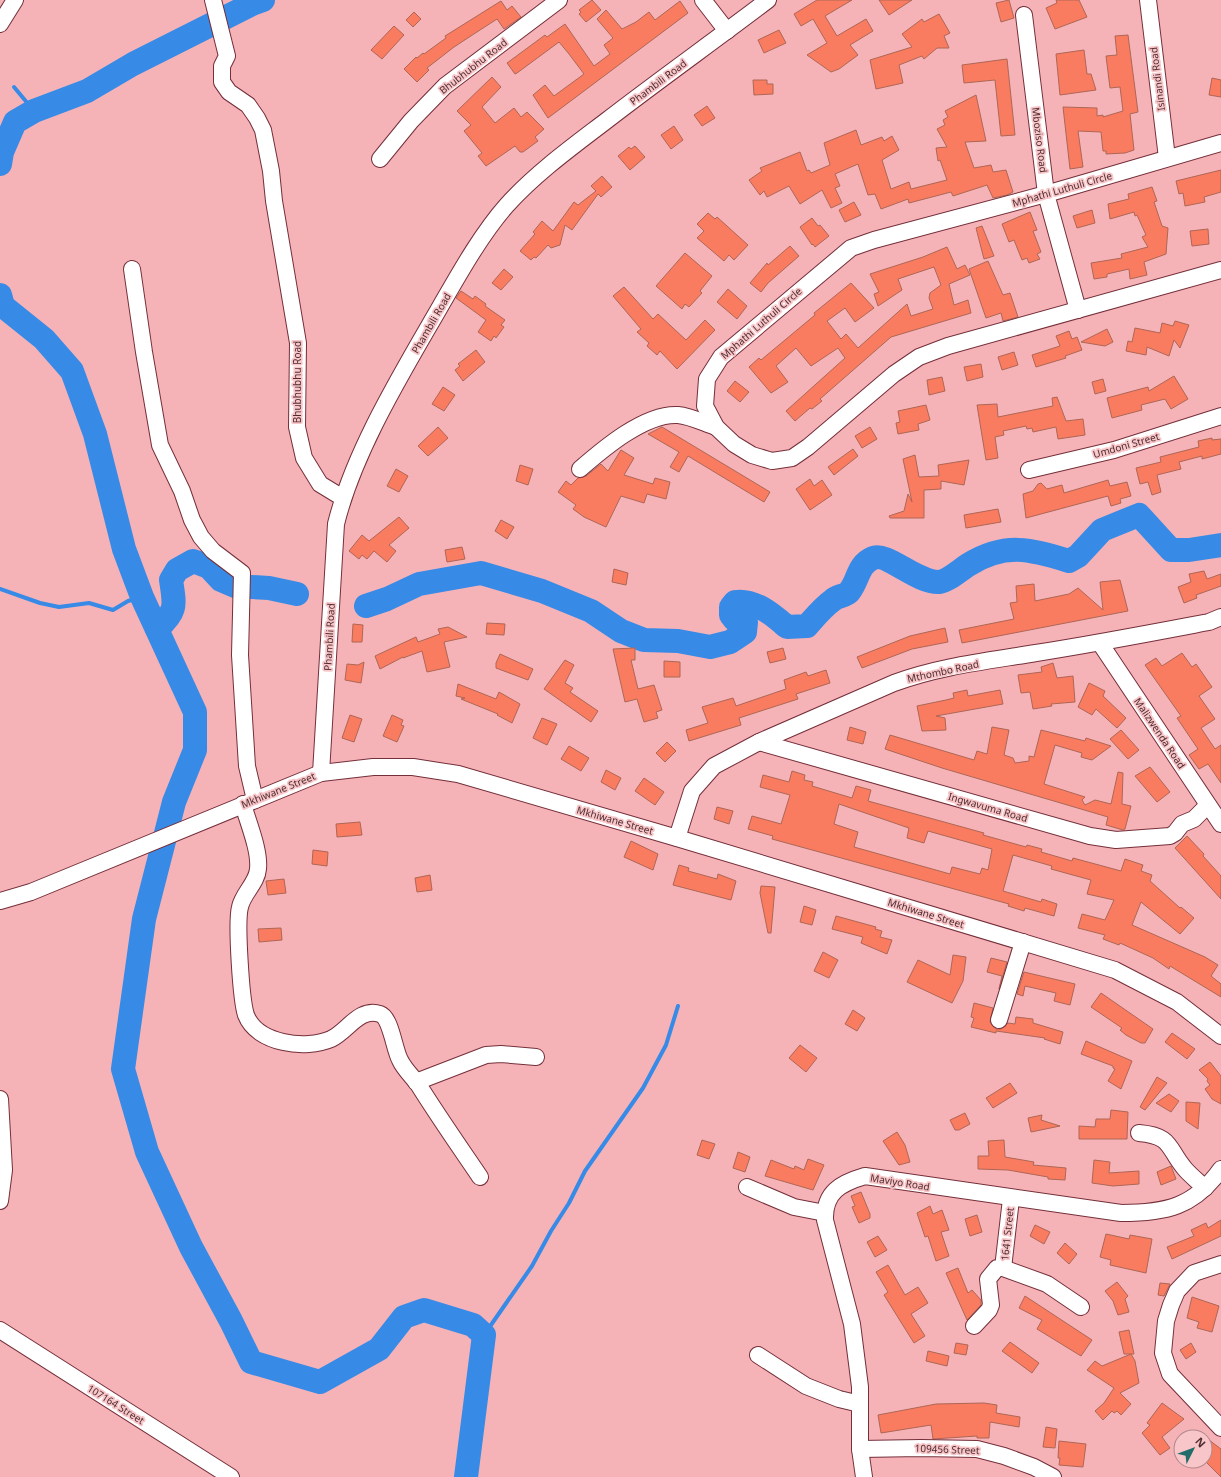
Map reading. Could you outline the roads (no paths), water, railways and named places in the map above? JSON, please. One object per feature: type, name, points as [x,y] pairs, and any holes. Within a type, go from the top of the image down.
[{"type":"street","points":[[0,24],[15,0]]},
{"type":"street","name":"Bhubhubhu Road","points":[[213,0],[227,56],[222,66],[222,82],[229,92],[248,105],[263,130],[271,171],[274,202],[298,343],[297,427],[304,458],[320,484],[342,498]]},
{"type":"street","name":"Bhubhubhu Road","points":[[380,159],[411,121],[445,86],[559,0]]},
{"type":"street","points":[[703,0],[727,31]]},
{"type":"street","name":"Phambili Road","points":[[321,773],[336,524],[342,498],[364,449],[407,364],[487,230],[507,205],[530,182],[576,143],[768,0]]},
{"type":"street","name":"Isinandi Road","points":[[1148,0],[1166,158]]},
{"type":"street","name":"Mboziso Road","points":[[1024,15],[1046,194],[1078,310]]},
{"type":"street","name":"Mphathi Luthuli Circle","points":[[1221,143],[1046,194],[874,240],[851,248],[721,357],[707,379],[705,406],[716,427],[734,444],[752,455],[772,461],[792,458],[808,447],[894,374],[919,357],[948,346],[1221,270]]},
{"type":"street","points":[[132,269],[160,445],[182,491],[192,520],[201,537],[213,551],[242,573],[240,655],[247,766],[242,805],[257,856],[258,869],[256,876],[242,901],[239,921],[243,1000],[251,1026],[268,1037],[290,1042],[313,1043],[330,1039],[340,1034],[365,1014],[372,1012],[382,1015],[388,1022],[401,1062],[480,1177]]},
{"type":"street","points":[[580,469],[600,451],[622,436],[646,423],[664,417],[678,416],[716,427]]},
{"type":"street","name":"Umdoni Street","points":[[1029,470],[1114,450],[1221,416]]},
{"type":"street","name":"Mthombo Road","points":[[677,838],[692,791],[714,766],[760,742],[894,683],[916,675],[945,668],[1209,622],[1221,617]]},
{"type":"street","name":"Malizwenda Road","points":[[1100,642],[1221,824]]},
{"type":"street","name":"Ingwavuma Road","points":[[760,742],[1090,836],[1116,840],[1170,836],[1175,833],[1182,824],[1194,819],[1208,805]]},
{"type":"street","name":"Mkhiwane Street","points":[[0,901],[31,892],[118,855],[321,773],[372,767],[413,767],[458,774],[677,838],[1115,970],[1177,1002],[1221,1036]]},
{"type":"street","points":[[999,1020],[1023,942]]},
{"type":"street","points":[[416,1082],[486,1055],[501,1054],[536,1056]]},
{"type":"street","points":[[0,1099],[4,1170],[0,1201]]},
{"type":"street","points":[[1139,1133],[1158,1136],[1170,1145],[1184,1168],[1205,1188]]},
{"type":"street","name":"Maviyo Road","points":[[864,1477],[860,1449],[860,1387],[852,1324],[845,1293],[827,1231],[824,1208],[827,1200],[839,1187],[850,1181],[865,1176],[1010,1199],[1121,1213],[1150,1213],[1170,1209],[1190,1201],[1205,1188],[1221,1169]]},
{"type":"street","points":[[747,1187],[794,1206],[825,1214]]},
{"type":"street","name":"1641 Street","points":[[974,1326],[989,1310],[991,1305],[988,1279],[997,1268],[1003,1268],[1010,1199]]},
{"type":"street","points":[[1221,1264],[1194,1273],[1177,1291],[1170,1305],[1166,1321],[1163,1353],[1170,1374],[1221,1428]]},
{"type":"street","points":[[1003,1268],[1047,1284],[1081,1307]]},
{"type":"street","name":"107164 Street","points":[[0,1330],[231,1477]]},
{"type":"street","points":[[758,1355],[806,1386],[839,1399],[860,1404]]},
{"type":"street","name":"109456 Street","points":[[860,1449],[977,1449],[1004,1456],[1034,1467],[1053,1477]]},
{"type":"waterway","points":[[0,164],[2,152],[15,122],[34,111],[87,91],[133,64],[252,4],[263,0]]},
{"type":"waterway","points":[[14,87],[34,111]]},
{"type":"waterway","points":[[0,295],[3,306],[44,339],[72,371],[95,434],[124,549],[142,597],[195,712],[195,750],[174,802],[144,919],[123,1069],[147,1152],[191,1247],[231,1321],[251,1362],[320,1382],[379,1349],[404,1317],[424,1310],[473,1325],[484,1335],[466,1477]]},
{"type":"waterway","points":[[366,606],[387,599],[419,584],[481,573],[542,591],[591,611],[621,631],[644,640],[678,641],[710,647],[730,642],[745,632],[746,622],[735,620],[731,615],[731,607],[735,602],[757,605],[770,613],[787,627],[807,626],[829,603],[849,592],[861,569],[873,558],[879,557],[886,559],[921,578],[939,582],[950,578],[981,558],[1006,550],[1042,553],[1069,561],[1078,556],[1102,530],[1139,515],[1171,550],[1189,550],[1221,545]]},
{"type":"waterway","points":[[157,629],[164,623],[173,608],[174,602],[171,580],[177,570],[193,561],[209,567],[221,580],[235,586],[269,588],[297,594]]},
{"type":"waterway","points":[[0,589],[40,603],[59,607],[89,603],[113,610],[128,601],[142,597]]},
{"type":"waterway","points":[[484,1335],[532,1266],[551,1231],[569,1203],[585,1171],[643,1088],[666,1045],[678,1006]]}]
